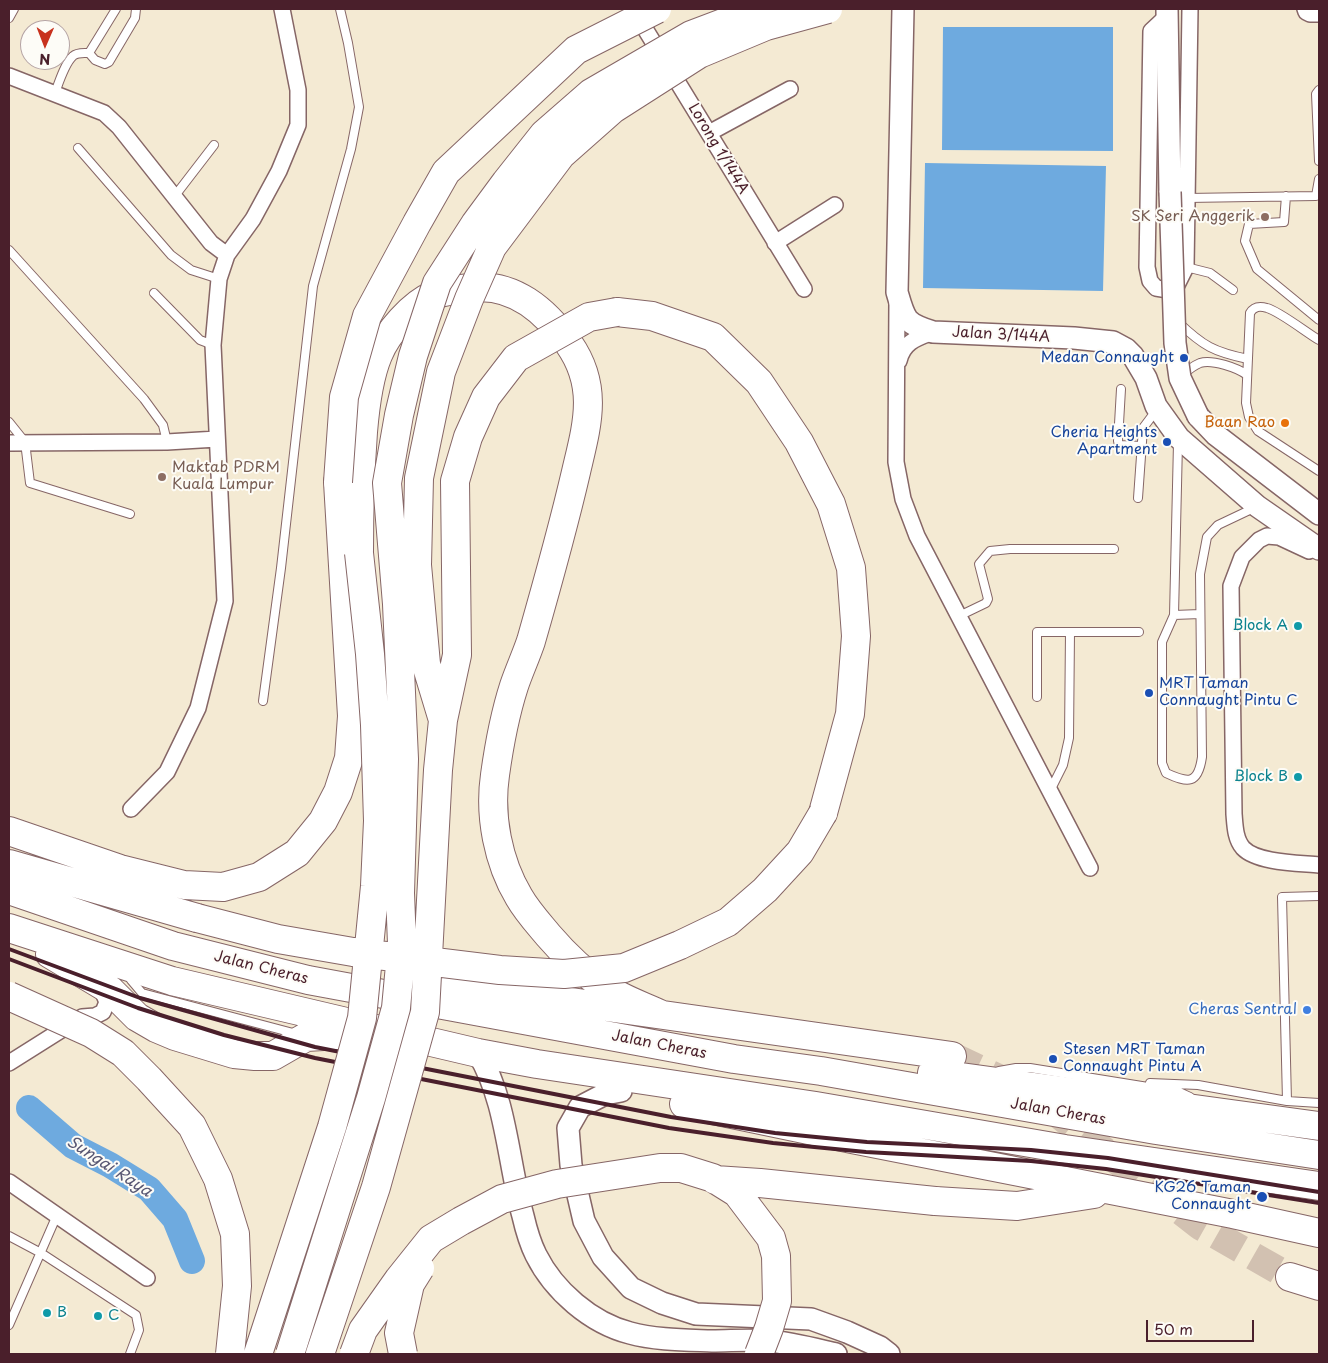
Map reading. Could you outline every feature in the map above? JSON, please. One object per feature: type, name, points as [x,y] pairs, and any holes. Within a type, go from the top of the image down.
[{"type":"highway","points":[[9,831],[120,869],[184,885],[223,887],[259,877],[297,853],[323,821],[338,792],[349,758],[352,716],[338,482],[344,397],[367,316],[446,172],[576,50],[657,9]]},
{"type":"highway","points":[[290,1354],[371,1098],[396,1008],[402,944],[400,893],[404,758],[397,604],[387,483],[399,415],[413,356],[437,283],[475,224],[544,134],[591,93],[691,35],[760,9]]},
{"type":"highway","points":[[443,720],[426,664],[417,565],[419,478],[441,372],[492,246],[561,155],[612,109],[699,54],[766,26],[828,9]]},
{"type":"highway","points":[[258,1354],[332,1127],[362,1018],[375,886],[378,821],[371,663],[359,553],[359,479],[366,400],[378,355],[394,329],[414,307],[434,295],[483,286],[507,291],[526,301],[544,314],[558,329],[578,357],[586,377],[588,399],[586,427],[573,484],[532,634],[514,687],[503,732],[494,776],[494,821],[502,860],[518,897],[538,924],[579,969],[609,990],[660,1014]]},
{"type":"highway","points":[[9,864],[197,918],[278,939],[353,952],[500,970],[564,974],[624,968],[680,945],[728,922],[765,890],[800,852],[823,813],[850,714],[856,636],[851,568],[830,504],[799,442],[759,382],[713,337],[652,316],[617,312],[589,317],[516,358],[486,397],[468,437],[455,482],[457,655],[443,720],[438,770],[425,1012],[376,1187],[320,1354]]},
{"type":"highway","name":"Jalan Cheras","points":[[9,890],[173,946],[308,980],[734,1059],[821,1071],[1156,1130],[1319,1155]]},
{"type":"highway","points":[[9,928],[172,981],[478,1053],[536,1064],[816,1106],[1075,1151],[1319,1186]]},
{"type":"highway","points":[[9,932],[66,962],[98,982],[110,990],[137,1017],[156,1028],[234,1054],[273,1056],[306,1037],[389,1032]]},
{"type":"highway","points":[[308,980],[395,983],[480,989],[952,1056]]},
{"type":"highway","points":[[9,996],[91,1033],[123,1053],[192,1126],[218,1179],[235,1234],[237,1286],[230,1354]]},
{"type":"highway","points":[[536,1064],[580,1084],[1233,1214],[1319,1233]]},
{"type":"highway","points":[[821,1071],[870,1066],[968,1077],[1319,1126]]},
{"type":"highway","points":[[354,1354],[363,1330],[399,1279],[431,1239],[461,1221],[502,1199],[557,1184],[667,1168],[681,1168],[713,1178],[737,1193],[771,1238],[776,1256],[777,1301],[759,1354]]},
{"type":"highway","points":[[403,1354],[399,1333],[410,1284],[435,1248],[465,1227],[543,1199],[689,1178],[760,1183],[935,1201],[1017,1206],[1113,1191]]},
{"type":"highway","points":[[1233,1214],[1290,1210],[1319,1216]]},
{"type":"highway","points":[[1290,1277],[1319,1286]]},
{"type":"street","points":[[131,809],[167,772],[198,708],[225,601],[213,345],[219,279],[227,254],[258,211],[279,171],[298,125],[298,90],[282,9]]},
{"type":"street","name":"Lorong 1/144A","points":[[632,9],[804,289]]},
{"type":"street","name":"Jalan 3/144A","points":[[903,9],[897,292],[903,313],[914,326],[933,332],[1074,338],[1114,342],[1133,356],[1146,378],[1156,406],[1178,438],[1257,506],[1319,550]]},
{"type":"street","points":[[1190,9],[1174,319],[1180,378],[1198,416],[1216,434],[1319,514]]},
{"type":"street","points":[[1305,9],[1310,14],[1319,14]]},
{"type":"street","points":[[1167,12],[1179,195],[1186,268],[1176,286],[1168,290],[1156,288],[1150,281],[1147,267],[1151,31],[1167,12]]},
{"type":"street","points":[[9,76],[55,92],[104,113],[109,117],[120,126],[211,243],[227,254]]},
{"type":"street","points":[[710,134],[790,89]]},
{"type":"street","points":[[775,243],[834,205]]},
{"type":"street","points":[[897,292],[896,462],[903,499],[917,536],[1090,868]]},
{"type":"street","points":[[898,364],[900,353],[910,341],[933,332]]},
{"type":"street","points":[[9,443],[217,440]]},
{"type":"street","points":[[1319,556],[1280,536],[1267,536],[1259,540],[1242,557],[1231,586],[1234,814],[1236,835],[1243,848],[1260,857],[1319,865]]},
{"type":"street","points":[[9,1063],[82,1017],[95,1016],[103,1012],[107,1002],[98,982]]},
{"type":"street","points":[[82,1017],[121,1014],[156,1028]]},
{"type":"street","points":[[478,1053],[488,1070],[498,1102],[516,1192],[536,1256],[553,1281],[573,1302],[601,1322],[630,1333],[665,1338],[704,1340],[768,1340],[836,1354]]},
{"type":"street","points":[[620,1091],[605,1094],[580,1107],[568,1128],[571,1165],[584,1221],[602,1257],[632,1288],[662,1303],[696,1314],[811,1319],[847,1332],[889,1354]]},
{"type":"street","points":[[9,1182],[147,1278]]},
{"type":"lane","points":[[9,18],[14,9]]},
{"type":"lane","points":[[89,53],[116,9]]},
{"type":"lane","points":[[55,92],[64,70],[73,56],[81,52],[89,53],[94,60],[105,64],[109,62],[135,18],[136,9]]},
{"type":"lane","points":[[263,701],[281,568],[313,286],[351,149],[359,107],[340,9]]},
{"type":"lane","points":[[1319,90],[1316,94],[1319,161]]},
{"type":"lane","points":[[174,197],[214,145]]},
{"type":"lane","points":[[78,148],[171,255],[191,270],[219,279]]},
{"type":"lane","points":[[1179,195],[1316,196],[1319,179]]},
{"type":"lane","points":[[1286,196],[1284,222],[1249,224],[1245,241],[1257,269],[1319,320]]},
{"type":"lane","points":[[9,250],[144,399],[163,425],[167,442]]},
{"type":"lane","points":[[1186,268],[1210,273],[1233,290]]},
{"type":"lane","points":[[154,293],[200,340],[213,345]]},
{"type":"lane","points":[[1319,340],[1269,308],[1258,306],[1252,309],[1250,313],[1246,403],[1249,417],[1258,431],[1319,471]]},
{"type":"lane","points":[[1174,319],[1196,340],[1222,354],[1248,359]]},
{"type":"lane","points":[[1180,378],[1189,369],[1202,362],[1222,364],[1247,375]]},
{"type":"lane","points":[[1121,389],[1119,445],[1142,446]]},
{"type":"lane","points":[[1138,498],[1143,428],[1152,416],[1156,406]]},
{"type":"lane","points":[[9,422],[25,442],[30,483],[130,514]]},
{"type":"lane","points":[[1178,438],[1174,615],[1162,642],[1162,763],[1166,773],[1184,781],[1194,778],[1200,770],[1202,758],[1200,574],[1207,537],[1218,526],[1257,506]]},
{"type":"lane","points":[[959,616],[986,603],[988,599],[978,564],[990,551],[1010,549],[1114,549]]},
{"type":"lane","points":[[1174,615],[1200,614]]},
{"type":"lane","points":[[1037,697],[1037,632],[1139,632]]},
{"type":"lane","points":[[1050,791],[1063,766],[1069,738],[1070,632]]},
{"type":"lane","points":[[1287,1101],[1282,897],[1319,896]]},
{"type":"lane","points":[[127,967],[131,980],[142,993],[306,1037]]},
{"type":"lane","points":[[968,1077],[1016,1068],[1030,1068],[1179,1092],[1195,1099]]},
{"type":"lane","points":[[1119,1082],[1198,1085],[1287,1101],[1319,1103]]},
{"type":"lane","points":[[1204,1102],[1237,1116]]},
{"type":"lane","points":[[9,1325],[57,1215]]},
{"type":"lane","points":[[9,1236],[41,1253],[136,1315],[139,1330],[130,1354]]},
{"type":"water","points":[[943,27],[1113,27],[1113,151],[942,150]]},
{"type":"water","points":[[925,163],[1106,166],[1103,291],[923,288]]},
{"type":"waterway","name":"Sungai Raya","points":[[29,1108],[73,1146],[110,1165],[149,1189],[175,1219],[192,1261]]},
{"type":"tunnel","points":[[952,1056],[1005,1081]]},
{"type":"tunnel","points":[[1050,1108],[1200,1226],[1290,1277]]},
{"type":"railway","points":[[9,949],[140,998],[315,1047],[671,1117],[775,1133],[867,1142],[1031,1150],[1108,1158],[1319,1192]]},
{"type":"railway","points":[[9,959],[138,1008],[224,1035],[315,1058],[669,1128],[773,1143],[866,1152],[1031,1161],[1106,1169],[1319,1203]]},
{"type":"place","name":"SK Seri Anggerik","points":[[1265,217]]},
{"type":"place","name":"Medan Connaught","points":[[1184,358]]},
{"type":"place","name":"Baan Rao","points":[[1285,423]]},
{"type":"place","name":"Cheria Heights Apartment","points":[[1167,442]]},
{"type":"place","name":"Maktab PDRM Kuala Lumpur","points":[[162,477]]},
{"type":"place","name":"Block A","points":[[1298,626]]},
{"type":"place","name":"MRT Taman Connaught Pintu C","points":[[1149,693]]},
{"type":"place","name":"Block B","points":[[1298,777]]},
{"type":"place","name":"Cheras Sentral","points":[[1307,1010]]},
{"type":"place","name":"Stesen MRT Taman Connaught Pintu A","points":[[1053,1059]]},
{"type":"place","name":"KG26 Taman Connaught","points":[[1262,1197]]},
{"type":"place","name":"B","points":[[47,1313]]},
{"type":"place","name":"C","points":[[98,1316]]}]
